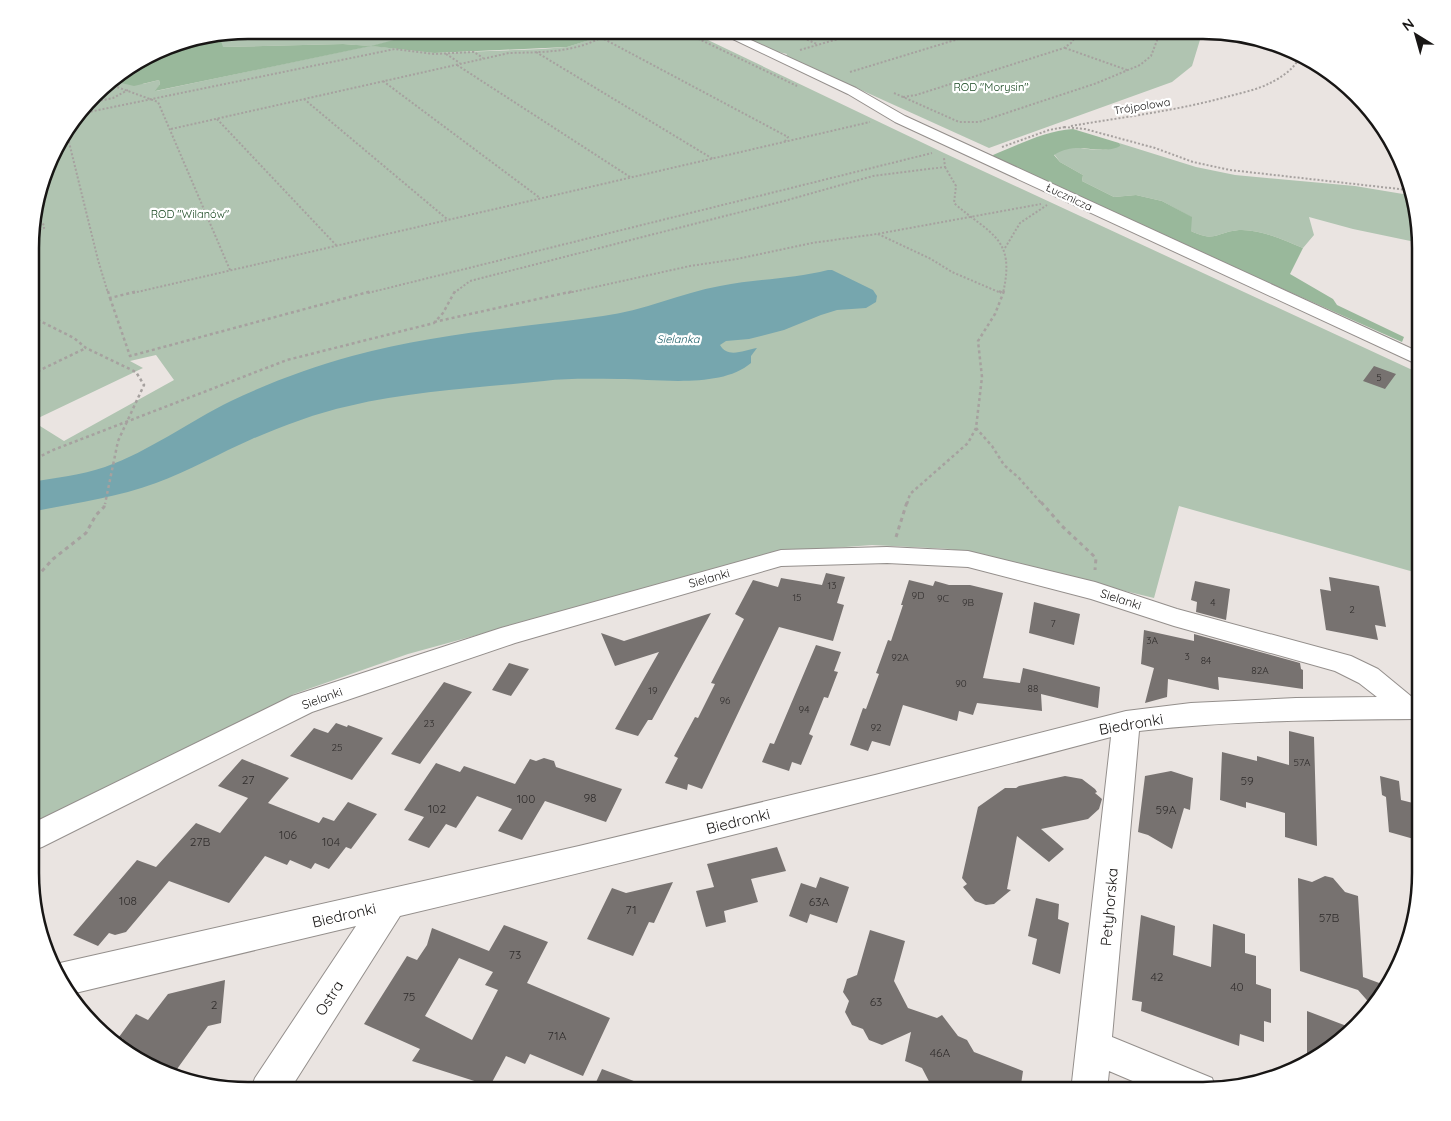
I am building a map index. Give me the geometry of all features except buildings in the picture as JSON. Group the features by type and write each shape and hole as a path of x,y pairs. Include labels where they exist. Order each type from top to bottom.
{"street":[{"name":"Łucznicza","path":"739,39 852,91 900,119 968,151 1412,356"},
{"name":"Sielanki","path":"39,834 302,704 510,635 769,560 843,555 897,555 968,559 1095,591 1174,617 1342,662 1363,671 1412,707"},
{"name":"Biedronki","path":"67,978 389,905 795,807 1126,722 1191,714 1412,708"},
{"name":"Petyhorska","path":"1090,1082 1126,722"},
{"name":"Ostra","path":"274,1082 389,905"},
{"path":"1095,1048 1177,1082"}],"path":[{"path":"171,129 484,58 509,53 566,50 604,39 788,136 800,138"},
{"path":"699,39 803,88"},
{"path":"806,39 818,44"},
{"path":"795,51 836,39"},
{"path":"846,73 960,39"},
{"path":"1074,39 1064,48 916,95 902,97 959,122 979,122 1128,70 1150,59 1158,39"},
{"path":"1064,48 1128,70"},
{"path":"89,112 394,49 446,53 474,52 484,58"},
{"path":"536,52 713,159"},
{"path":"446,53 458,64 630,178"},
{"name":"Trójpolowa","path":"968,151 992,151 1050,130 1200,104 1237,94 1270,83 1298,61"},
{"path":"383,81 540,198"},
{"path":"116,86 158,102 230,270"},
{"path":"99,101 113,98 128,89"},
{"path":"304,99 447,220"},
{"path":"110,298 872,121 864,117"},
{"path":"216,119 336,245"},
{"path":"1064,127 1085,129 1118,140 1155,148 1194,162 1230,170 1404,190"},
{"path":"785,141 788,136"},
{"path":"69,141 98,260 130,356 374,291 932,153 924,148"},
{"path":"968,151 947,153 944,158 945,167 956,186 954,203 986,229 1005,248"},
{"path":"434,323 443,313 455,291 470,281 754,207 778,203 873,176 926,171 945,167"},
{"path":"39,457 287,360 434,323 690,266 737,259 812,242 877,234 1050,203 1020,223 1005,248 1007,274 1004,294 995,316 978,341 982,377 977,406 976,428 968,443 910,494 895,542 897,555"},
{"path":"40,230 44,228 41,221"},
{"path":"877,234 931,259 952,272 1004,294"},
{"path":"39,320 74,338 86,348 136,372 144,385 125,423 107,501 86,533 53,559 39,574"},
{"path":"39,371 86,348"},
{"path":"976,428 992,446 1004,465 1019,478 1062,526 1096,558 1095,591"}],"green space":[{"name":"ROD \"Wilanów\"","path":"234,39 405,39 373,46 434,53 567,47 592,39 706,39 944,153 1412,370 1412,571 1179,506 1154,598 950,549 872,545 778,552 408,654 294,694 216,738 39,822 39,425 64,441 174,380 156,355 130,361 143,368 39,418 39,234 46,193 60,155 82,120 100,100 125,79 143,84 159,80 160,84 156,91 369,46 343,44 222,47 220,41"},
{"path":"397,39 593,39 567,47 434,53 371,46"},
{"name":"ROD \"Morysin\"","path":"750,39 1200,39 1192,66 1172,82 989,148 786,56 787,54"},
{"path":"221,41 223,47 343,44 371,46 155,91 160,84 159,80 134,86 119,83 155,60 180,50 207,43"},
{"path":"1073,129 1119,143 1121,146 1104,150 1072,148 1054,155 1060,162 1083,175 1082,181 1114,197 1136,195 1162,201 1192,217 1191,231 1199,234 1216,236 1231,231 1255,231 1303,248 1290,274 1333,299 1337,305 1404,337 1402,342 1002,164 994,158 993,155 1036,138 1054,132"},
{"path":"1119,143 1196,167 1235,175 1355,186 1405,194 1412,241 1353,229 1309,217 1314,235 1303,248 1272,236 1247,230 1206,236 1191,231 1191,217 1162,201 1136,195 1114,197 1082,181 1083,175 1060,162 1054,154 1072,148 1106,150 1121,146"}],"water":[{"name":"Sielanka","path":"832,270 873,290 877,296 876,302 866,308 837,310 784,330 749,339 726,341 720,345 727,352 732,353 757,348 751,356 751,363 738,371 723,376 688,381 634,379 553,380 373,401 324,412 288,425 252,439 180,473 141,488 39,510 39,481 105,467 138,453 231,401 290,376 337,360 383,348 446,336 618,314 720,286"}]}
